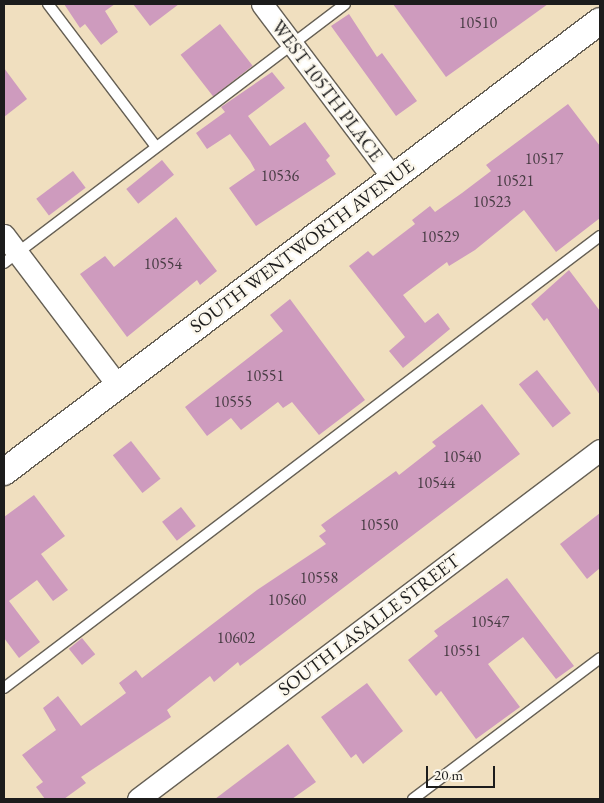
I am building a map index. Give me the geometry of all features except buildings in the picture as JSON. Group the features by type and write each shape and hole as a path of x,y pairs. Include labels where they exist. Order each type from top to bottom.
{"street":[{"name":"WEST 105TH PLACE","path":"262,4 392,178"},
{"name":"SOUTH WENTWORTH AVENUE","path":"4,472 600,21"},
{"path":"4,235 11,258 118,386"},
{"name":"SOUTH LASALLE STREET","path":"138,799 600,450"}],"lane":[{"path":"48,4 156,147"},
{"path":"11,258 345,4"},
{"path":"4,688 600,236"},
{"path":"413,799 600,658"}]}
